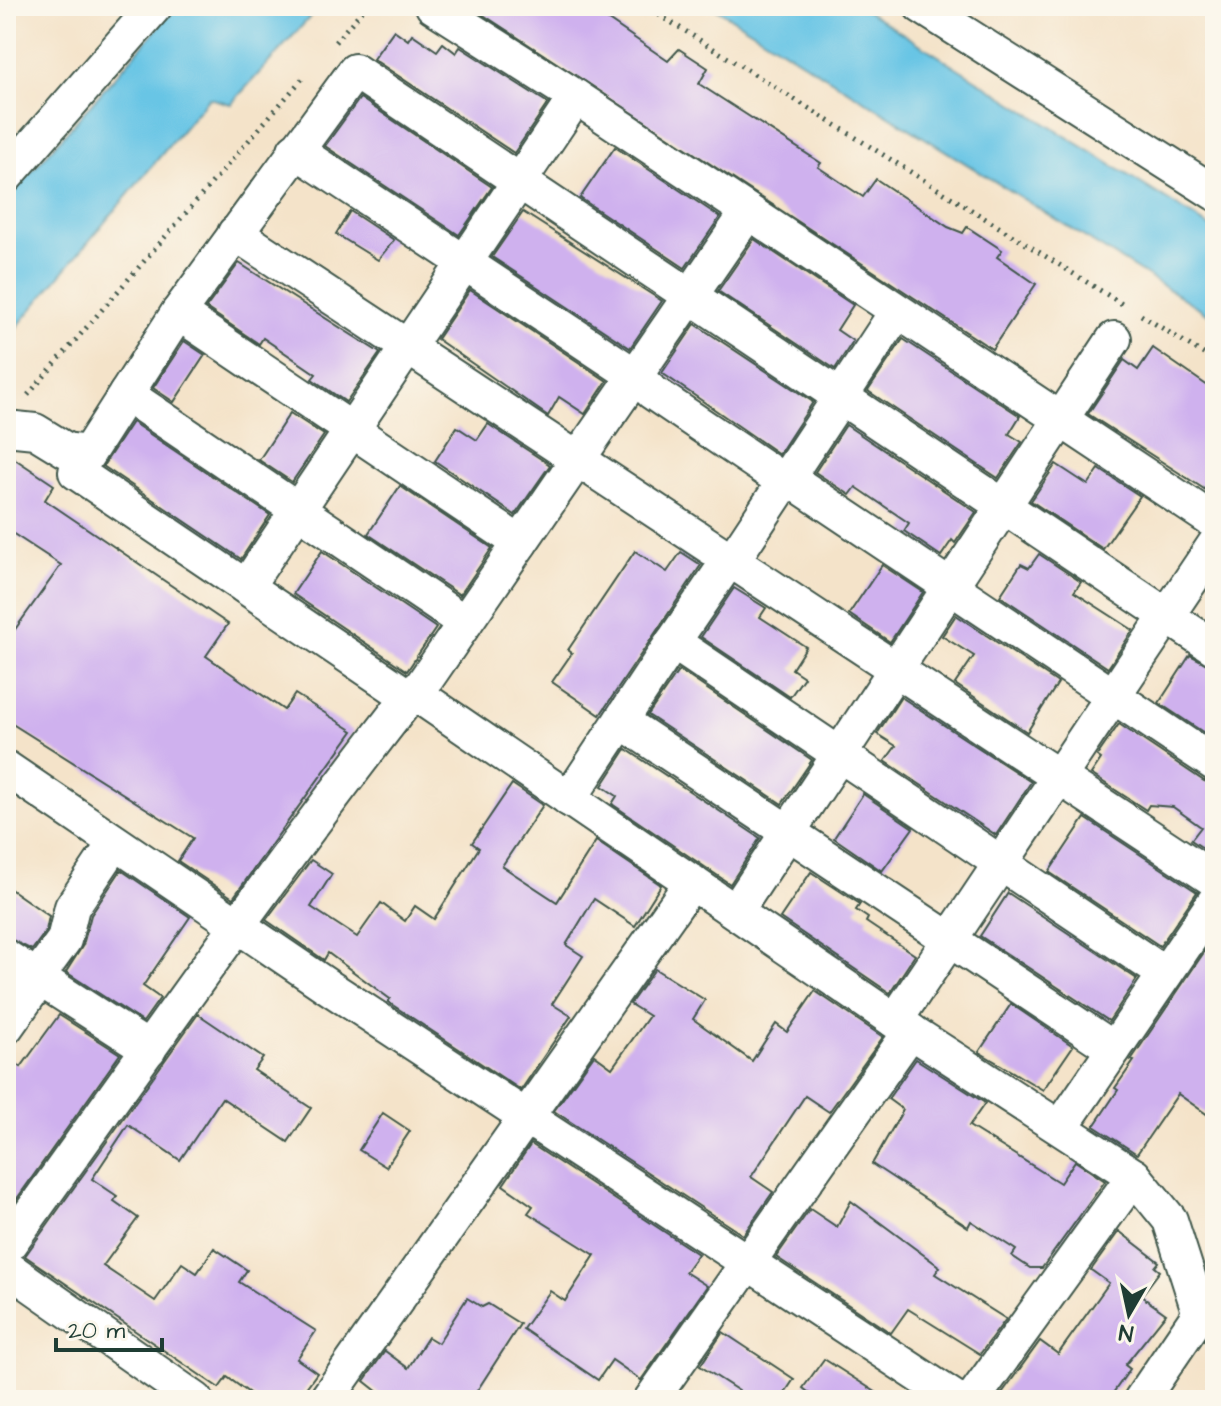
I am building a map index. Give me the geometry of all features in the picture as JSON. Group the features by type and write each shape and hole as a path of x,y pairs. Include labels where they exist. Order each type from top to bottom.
{"street":[{"path":"6,176 155,6"},
{"path":"433,6 576,97 896,313 1215,522"},
{"path":"921,6 1215,193"},
{"path":"1141,1400 1208,1302 1170,1220 1134,1176 903,1026 569,799 76,472 178,313 355,71 1215,648"},
{"path":"246,587 576,97"},
{"path":"295,150 634,375 652,392 1215,764"},
{"path":"6,1248 239,924 413,696 748,212"},
{"path":"235,233 1215,880"},
{"path":"178,313 520,543"},
{"path":"569,799 896,313"},
{"path":"736,911 1114,339"},
{"path":"126,394 465,623"},
{"path":"6,428 35,431 66,450 88,453"},
{"path":"651,1400 749,1264 903,1026 950,939 1215,544"},
{"path":"673,642 1165,974"},
{"path":"621,721 1114,1049"},
{"path":"6,768 524,1116 957,1400"},
{"path":"6,1027 64,940 72,907 115,843"},
{"path":"326,1400 692,882"},
{"path":"1061,1127 1215,901"},
{"path":"6,957 149,1049"},
{"path":"972,1400 1134,1176"},
{"path":"6,1267 196,1400"}],"path":[{"path":"324,53 366,6"},
{"path":"645,6 1215,361"},
{"path":"27,397 304,77"}],"water":[{"path":"177,6 320,6 231,104 209,98 6,340 6,201"},
{"path":"712,6 859,6 1215,230 1215,318"}],"building":[{"path":"487,6 588,6 668,61 679,49 708,68 699,84 821,163 818,167 863,197 876,179 948,227 963,233 967,227 1002,250 997,257 1036,284 992,349 482,14"},
{"path":"394,30 408,40 412,34 437,51 443,43 456,53 460,47 548,103 514,153 373,59"},
{"path":"360,98 492,187 459,235 325,146"},
{"path":"615,147 720,217 685,268 580,198"},
{"path":"350,211 394,240 378,260 336,234"},
{"path":"523,212 662,301 630,348 492,257"},
{"path":"754,239 853,305 837,330 853,341 835,369 718,291"},
{"path":"239,263 380,353 346,402 312,379 316,374 263,338 259,344 206,308"},
{"path":"470,290 607,381 585,414 559,397 548,416 437,339"},
{"path":"695,324 813,402 779,454 662,373"},
{"path":"903,339 1020,416 1009,434 1022,442 998,478 868,391"},
{"path":"184,341 205,355 174,402 153,388"},
{"path":"1153,348 1215,391 1215,496 1088,414 1124,360 1138,370"},
{"path":"290,413 324,435 292,482 259,460"},
{"path":"132,422 270,515 241,559 103,466"},
{"path":"488,424 550,465 515,515 435,461 457,427 477,440"},
{"path":"846,425 976,512 955,543 952,540 941,556 904,531 909,523 856,487 850,495 815,472"},
{"path":"6,453 54,485 45,500 228,624 206,656 284,710 295,694 353,731 233,898 178,861 193,838 6,720 6,642 61,565 6,529"},
{"path":"1056,464 1088,485 1099,469 1140,496 1103,549 1031,501"},
{"path":"400,486 492,548 460,595 368,534"},
{"path":"322,551 436,628 407,671 293,594"},
{"path":"635,551 667,572 681,552 701,565 600,715 552,682 572,653 568,650"},
{"path":"1039,554 1081,582 1074,592 1133,630 1108,668 1000,596 1021,564 1029,568"},
{"path":"882,565 923,592 890,642 849,614"},
{"path":"734,588 766,608 760,617 806,647 792,669 804,677 790,697 701,637"},
{"path":"956,615 1058,683 1027,732 955,684 974,656 942,636"},
{"path":"1190,655 1215,668 1215,740 1159,703"},
{"path":"679,670 812,760 782,804 648,715"},
{"path":"901,697 1031,782 996,835 885,761 896,746 877,734"},
{"path":"1119,724 1204,781 1215,784 1215,856 1191,840 1201,827 1173,807 1149,805 1146,810 1091,774 1101,759 1097,756"},
{"path":"626,749 760,838 730,884 612,804 617,796 602,786"},
{"path":"512,784 543,805 502,866 557,902 596,841 661,885 635,926 594,899 566,945 583,956 552,1004 571,1016 521,1090 388,1002 390,999 328,953 324,960 266,920 311,860 332,874 311,907 357,937 381,903 405,921 415,906 434,919 479,848 472,843"},
{"path":"863,794 913,828 882,871 834,838"},
{"path":"1085,818 1197,892 1160,946 1049,872"},
{"path":"121,870 190,917 143,986 160,998 143,1022 66,972 83,945 91,915"},
{"path":"811,872 860,904 856,910 868,918 866,922 915,955 890,993 780,918"},
{"path":"6,886 49,916 46,931 32,950 6,937"},
{"path":"1008,893 1137,979 1109,1021 980,936"},
{"path":"1211,942 1215,945 1215,1120 1178,1094 1137,1154 1094,1126 1118,1090 1115,1088 1134,1061 1131,1060"},
{"path":"655,969 705,1000 693,1019 752,1061 776,1024 787,1032 815,991 883,1037 829,1112 805,1096 751,1177 773,1192 743,1235 554,1111 594,1055 612,1068 649,1016 630,1004"},
{"path":"1011,1004 1073,1046 1043,1090 979,1052"},
{"path":"198,1014 263,1058 254,1070 311,1108 288,1142 222,1098 180,1160 128,1125 92,1179 117,1196 114,1201 138,1218 103,1266 155,1301 182,1263 197,1273 214,1248 247,1270 239,1282 316,1331 297,1359 317,1373 297,1400 259,1400 227,1377 219,1388 25,1256"},
{"path":"59,1015 120,1054 6,1214 6,1056 21,1067"},
{"path":"916,1059 985,1103 969,1126 1060,1183 1075,1161 1105,1181 1042,1268 1030,1268 1012,1256 1016,1250 971,1221 968,1227 872,1164 903,1110 888,1099"},
{"path":"383,1113 410,1131 386,1167 359,1150"},
{"path":"531,1144 698,1254 685,1272 707,1286 641,1380 612,1360 598,1380 523,1329 550,1291 565,1301 595,1255 528,1213 533,1206 503,1185"},
{"path":"851,1201 940,1267 935,1274 1006,1319 980,1354 908,1309 891,1333 776,1257 810,1209 837,1227"},
{"path":"1119,1231 1159,1262 1155,1267 1160,1271 1141,1296 1166,1314 1125,1365 1130,1369 1108,1400 997,1400 1040,1341 1058,1354 1109,1283 1091,1270"},
{"path":"467,1298 482,1307 488,1304 520,1324 471,1400 388,1400 364,1381 385,1351 408,1368 428,1337 438,1343"},
{"path":"723,1332 794,1379 780,1400 753,1400 700,1366"},
{"path":"824,1359 888,1400 818,1400 803,1388"}]}
